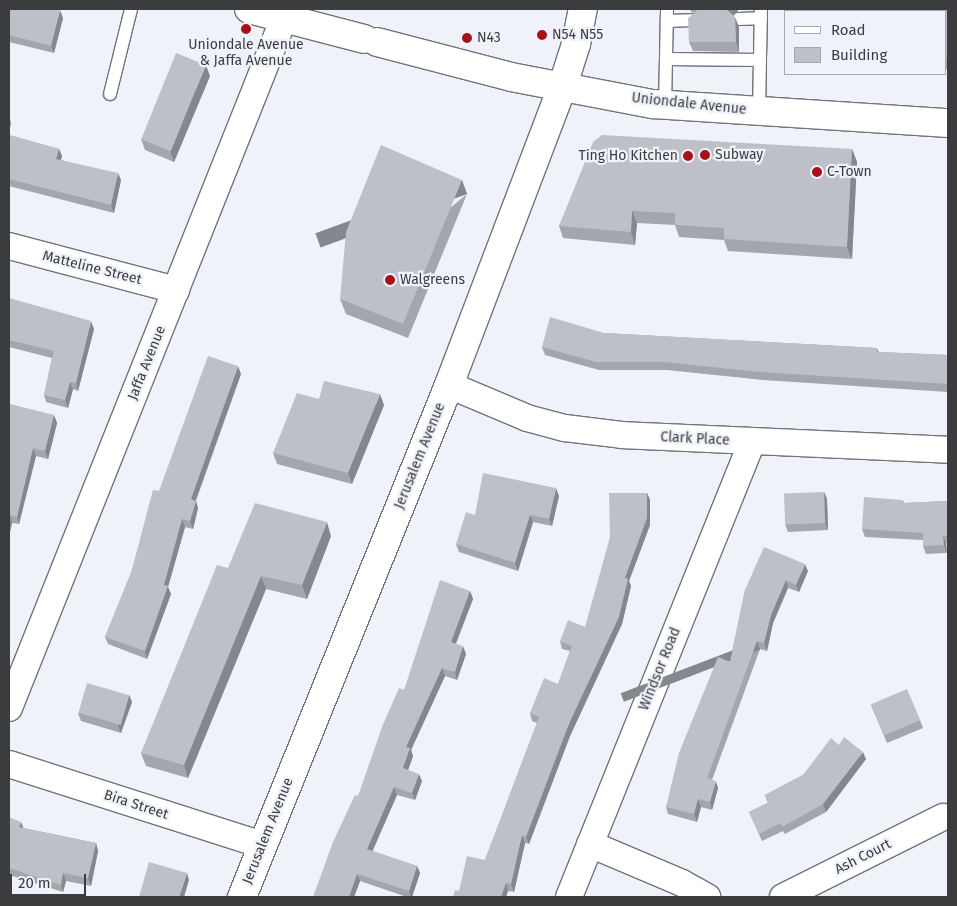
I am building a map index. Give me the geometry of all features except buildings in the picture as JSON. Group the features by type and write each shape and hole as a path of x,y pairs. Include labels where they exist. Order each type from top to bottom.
{"main road":[{"name":"Uniondale Avenue","path":"249,9 511,77 665,104 948,123"},
{"name":"Jerusalem Avenue","path":"242,897 449,385 563,85 576,44 583,9"}],"street":[{"name":"Jaffa Avenue","path":"9,708 284,18"},
{"name":"Matteline Street","path":"9,246 176,290"},
{"name":"Clark Place","path":"449,385 527,418 565,428 622,435 948,450"},
{"name":"Windsor Road","path":"568,897 752,442"},
{"name":"Bira Street","path":"9,764 263,845"},
{"name":"Ash Court","path":"783,897 943,817"},
{"path":"590,844 682,883 707,897"}],"lane":[{"path":"110,94 131,9"},
{"path":"738,19 761,14 759,111"},
{"path":"665,104 667,15 692,20"},
{"path":"666,59 760,60"}],"place":[{"name":"Uniondale Avenue & Jaffa Avenue","path":"246,29"},
{"name":"N54 N55","path":"542,35"},
{"name":"N43","path":"467,38"},
{"name":"Subway","path":"705,155"},
{"name":"Ting Ho Kitchen","path":"688,156"},
{"name":"C-Town","path":"817,172"},
{"name":"Walgreens","path":"390,280"}]}
